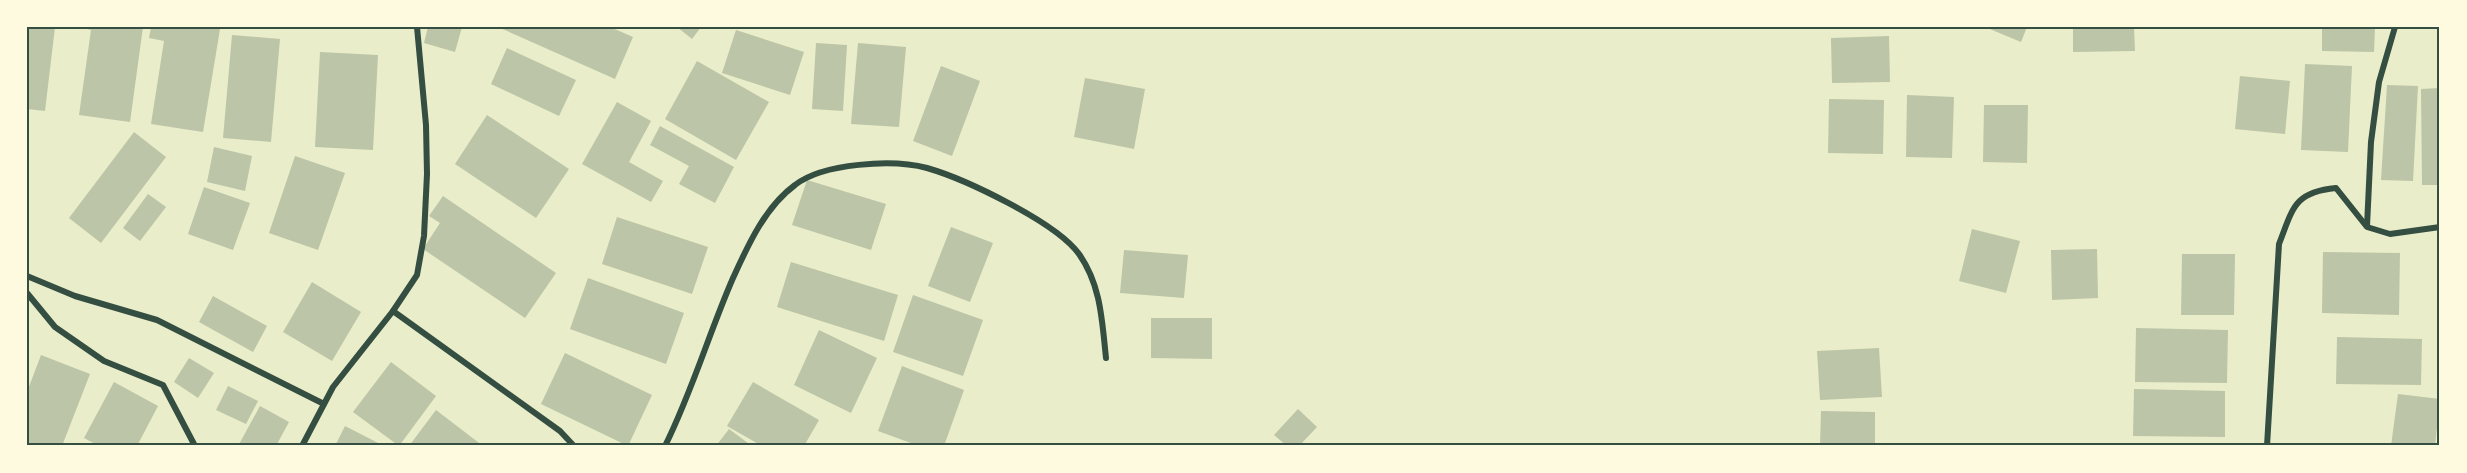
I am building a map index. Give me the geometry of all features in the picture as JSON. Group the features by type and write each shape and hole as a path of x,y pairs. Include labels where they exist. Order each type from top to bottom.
{"street":[{"path":"302,446 333,387 393,311 417,275 424,236 427,174 426,124 417,27"},
{"path":"2367,227 2371,142 2379,82 2395,27"},
{"path":"665,446 743,255 769,211 795,184 826,170 898,164 927,168 1028,213 1057,233 1079,254 1099,293 1106,358"},
{"path":"2267,446 2279,244 2291,214 2300,200 2316,190 2336,188 2367,227 2390,234 2440,227"},
{"path":"27,276 75,296 157,320 324,404"},
{"path":"27,293 55,327 104,361 163,385 195,446"},
{"path":"393,311 560,431 574,446"}],"building":[{"path":"27,27 55,27 45,111 27,109"},
{"path":"79,27 143,27 130,122 79,115 91,30"},
{"path":"151,27 220,29 203,132 151,124 164,41 149,38"},
{"path":"428,27 462,27 455,52 424,43"},
{"path":"498,27 610,27 633,37 615,79"},
{"path":"677,27 701,27 692,39"},
{"path":"1985,27 2027,27 2021,42"},
{"path":"2073,27 2134,27 2135,51 2073,52"},
{"path":"2322,27 2375,27 2374,52 2322,51"},
{"path":"736,30 804,52 790,95 722,73"},
{"path":"232,35 280,39 271,142 223,138"},
{"path":"1889,36 1890,82 1832,83 1831,38"},
{"path":"816,43 847,45 843,111 812,109"},
{"path":"858,43 906,47 899,127 851,124"},
{"path":"507,48 576,80 559,116 491,84"},
{"path":"320,52 378,55 373,150 315,147"},
{"path":"697,61 769,102 736,160 665,119"},
{"path":"2305,64 2352,66 2348,152 2301,150"},
{"path":"941,66 980,81 952,156 913,141"},
{"path":"2240,76 2290,81 2285,134 2235,129"},
{"path":"1085,78 1145,89 1134,149 1074,137"},
{"path":"2387,85 2418,86 2413,181 2381,180"},
{"path":"2440,88 2440,185 2422,185 2421,89"},
{"path":"1907,95 1954,97 1952,158 1906,157"},
{"path":"1829,99 1884,100 1883,154 1828,153"},
{"path":"617,102 651,121 629,162 663,181 651,202 582,164"},
{"path":"1984,105 2028,105 2027,163 1983,162"},
{"path":"487,115 569,169 536,218 455,164"},
{"path":"660,126 734,167 715,203 679,184 689,166 650,145"},
{"path":"134,132 166,157 101,243 69,218"},
{"path":"214,147 252,156 245,191 207,182"},
{"path":"295,156 345,173 318,250 269,233"},
{"path":"807,180 886,204 871,250 792,225"},
{"path":"204,187 250,203 233,250 188,234"},
{"path":"148,194 166,207 140,241 123,228"},
{"path":"443,196 556,273 525,318 423,249 440,223 429,216"},
{"path":"617,217 708,247 692,294 602,264"},
{"path":"951,227 993,243 970,302 928,286"},
{"path":"1972,229 2020,241 2006,293 1959,281"},
{"path":"2097,249 2098,298 2052,300 2051,250"},
{"path":"1124,250 1188,255 1184,298 1120,293"},
{"path":"2323,252 2400,253 2399,315 2322,313"},
{"path":"2182,254 2235,254 2234,315 2181,315"},
{"path":"791,262 898,295 884,341 777,307"},
{"path":"588,278 684,313 666,364 570,329"},
{"path":"312,282 361,312 332,361 283,332"},
{"path":"913,295 983,320 963,376 893,352"},
{"path":"213,296 267,326 253,352 199,322"},
{"path":"1151,318 1212,318 1212,359 1151,358"},
{"path":"2136,328 2228,330 2227,383 2135,382"},
{"path":"819,330 877,358 851,413 794,385"},
{"path":"2337,337 2422,339 2421,385 2336,384"},
{"path":"1879,348 1882,397 1820,400 1817,351"},
{"path":"565,353 652,395 628,446 541,404"},
{"path":"41,355 90,374 62,446 27,446 27,392"},
{"path":"189,358 214,373 198,398 174,382"},
{"path":"391,362 436,396 399,446 353,412"},
{"path":"902,366 964,390 944,446 919,446 878,431"},
{"path":"114,382 158,406 137,446 99,446 84,438"},
{"path":"753,382 819,420 804,446 762,446 727,426"},
{"path":"228,386 258,401 246,424 216,410"},
{"path":"2134,389 2225,391 2225,437 2133,436"},
{"path":"2398,394 2440,399 2435,446 2391,446"},
{"path":"260,406 289,422 276,446 238,446"},
{"path":"1298,409 1317,427 1299,446 1287,446 1274,435"},
{"path":"436,410 483,446 409,446"},
{"path":"1821,411 1875,412 1875,446 1820,446"},
{"path":"345,426 384,446 335,446"},
{"path":"729,429 752,446 716,446"}]}
